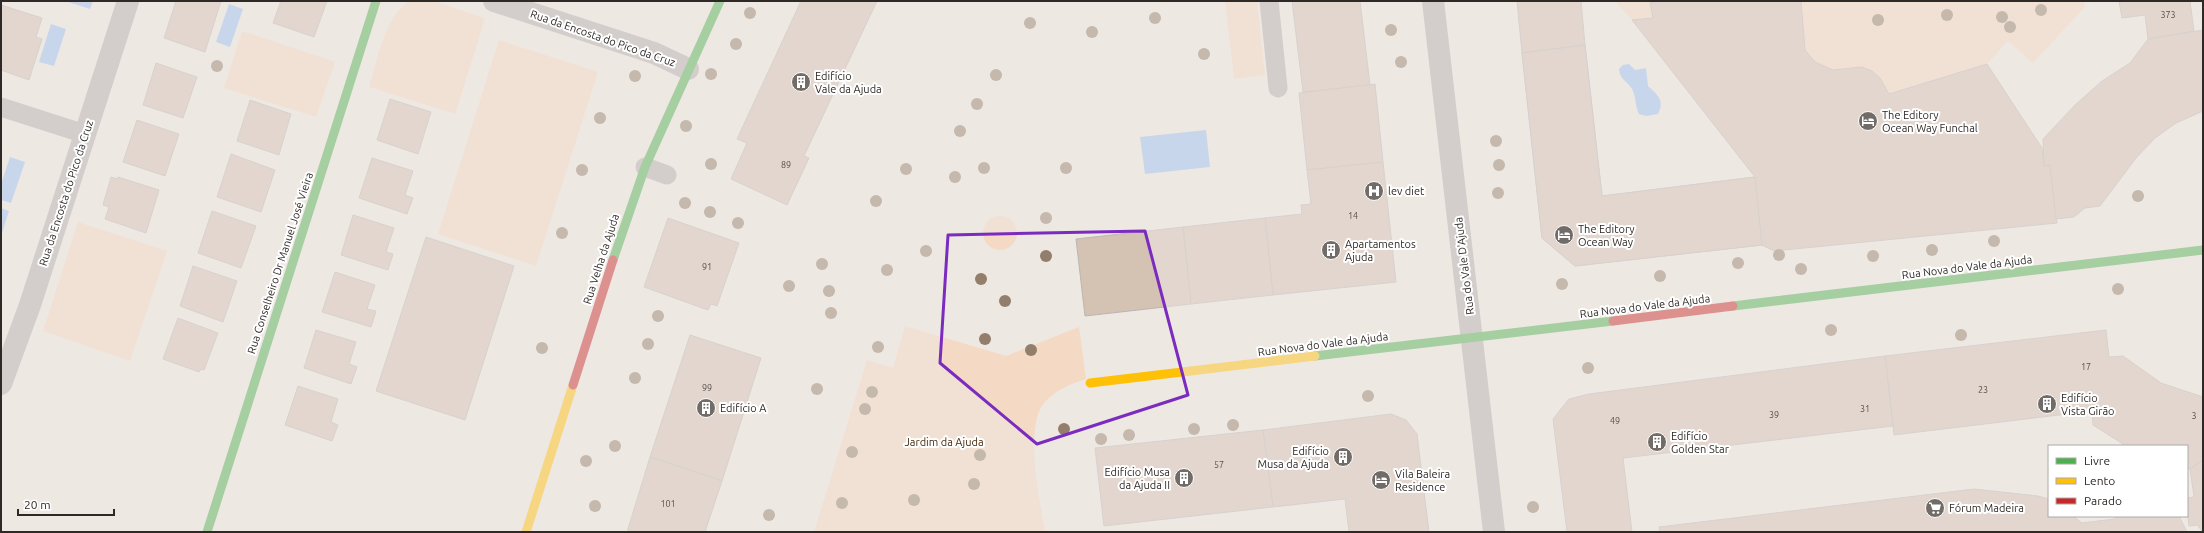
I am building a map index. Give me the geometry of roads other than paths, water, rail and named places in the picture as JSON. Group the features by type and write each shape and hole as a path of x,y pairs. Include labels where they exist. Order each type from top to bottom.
{"street":[{"name":"Rua da Encosta do Pico da Cruz","path":"1,384 30,305 128,1"},
{"name":"Rua Conselheiro Dr Manuel José Vieira","path":"207,532 376,1"},
{"name":"Rua da Encosta do Pico da Cruz","path":"494,1 654,53 688,69"},
{"name":"Rua Velha da Ajuda","path":"526,532 632,202 645,167 720,1"},
{"name":"Rua do Vale D'Ajuda","path":"1432,1 1494,532"},
{"name":"Rua Nova do Vale da Ajuda","path":"1090,383 2203,250"}],"lane":[{"path":"1269,1 1278,88"},
{"path":"1,107 85,134"},
{"path":"645,167 667,175"}],"water":[{"path":"65,1 93,1 90,9"},
{"path":"229,4 243,9 230,47 216,42"},
{"path":"51,24 66,29 54,66 39,62"},
{"path":"1629,64 1635,70 1646,68 1648,86 1657,95 1661,102 1658,114 1646,116 1639,114 1632,89 1622,78 1619,69 1623,65"},
{"path":"1206,130 1210,167 1145,174 1140,137"},
{"path":"10,157 25,162 11,203 1,200 1,184"},
{"path":"1,208 9,211 1,236"}],"place":[{"name":"Edifício Vale da Ajuda","path":"801,82"},
{"name":"The Editory Ocean Way Funchal","path":"1868,121"},
{"name":"lev diet","path":"1374,191"},
{"name":"The Editory Ocean Way","path":"1564,235"},
{"name":"Apartamentos Ajuda","path":"1331,250"},
{"name":"Edifício Vista Girão","path":"2047,404"},
{"name":"Edifício A","path":"706,408"},
{"name":"Edifício Golden Star","path":"1657,442"},
{"name":"Edifício Musa da Ajuda","path":"1343,457"},
{"name":"Edifício Musa da Ajuda II","path":"1184,478"},
{"name":"Vila Baleira Residence","path":"1381,480"},
{"name":"Fórum Madeira","path":"1935,508"}],"park label":[{"name":"Jardim da Ajuda","path":"944,442"}]}
